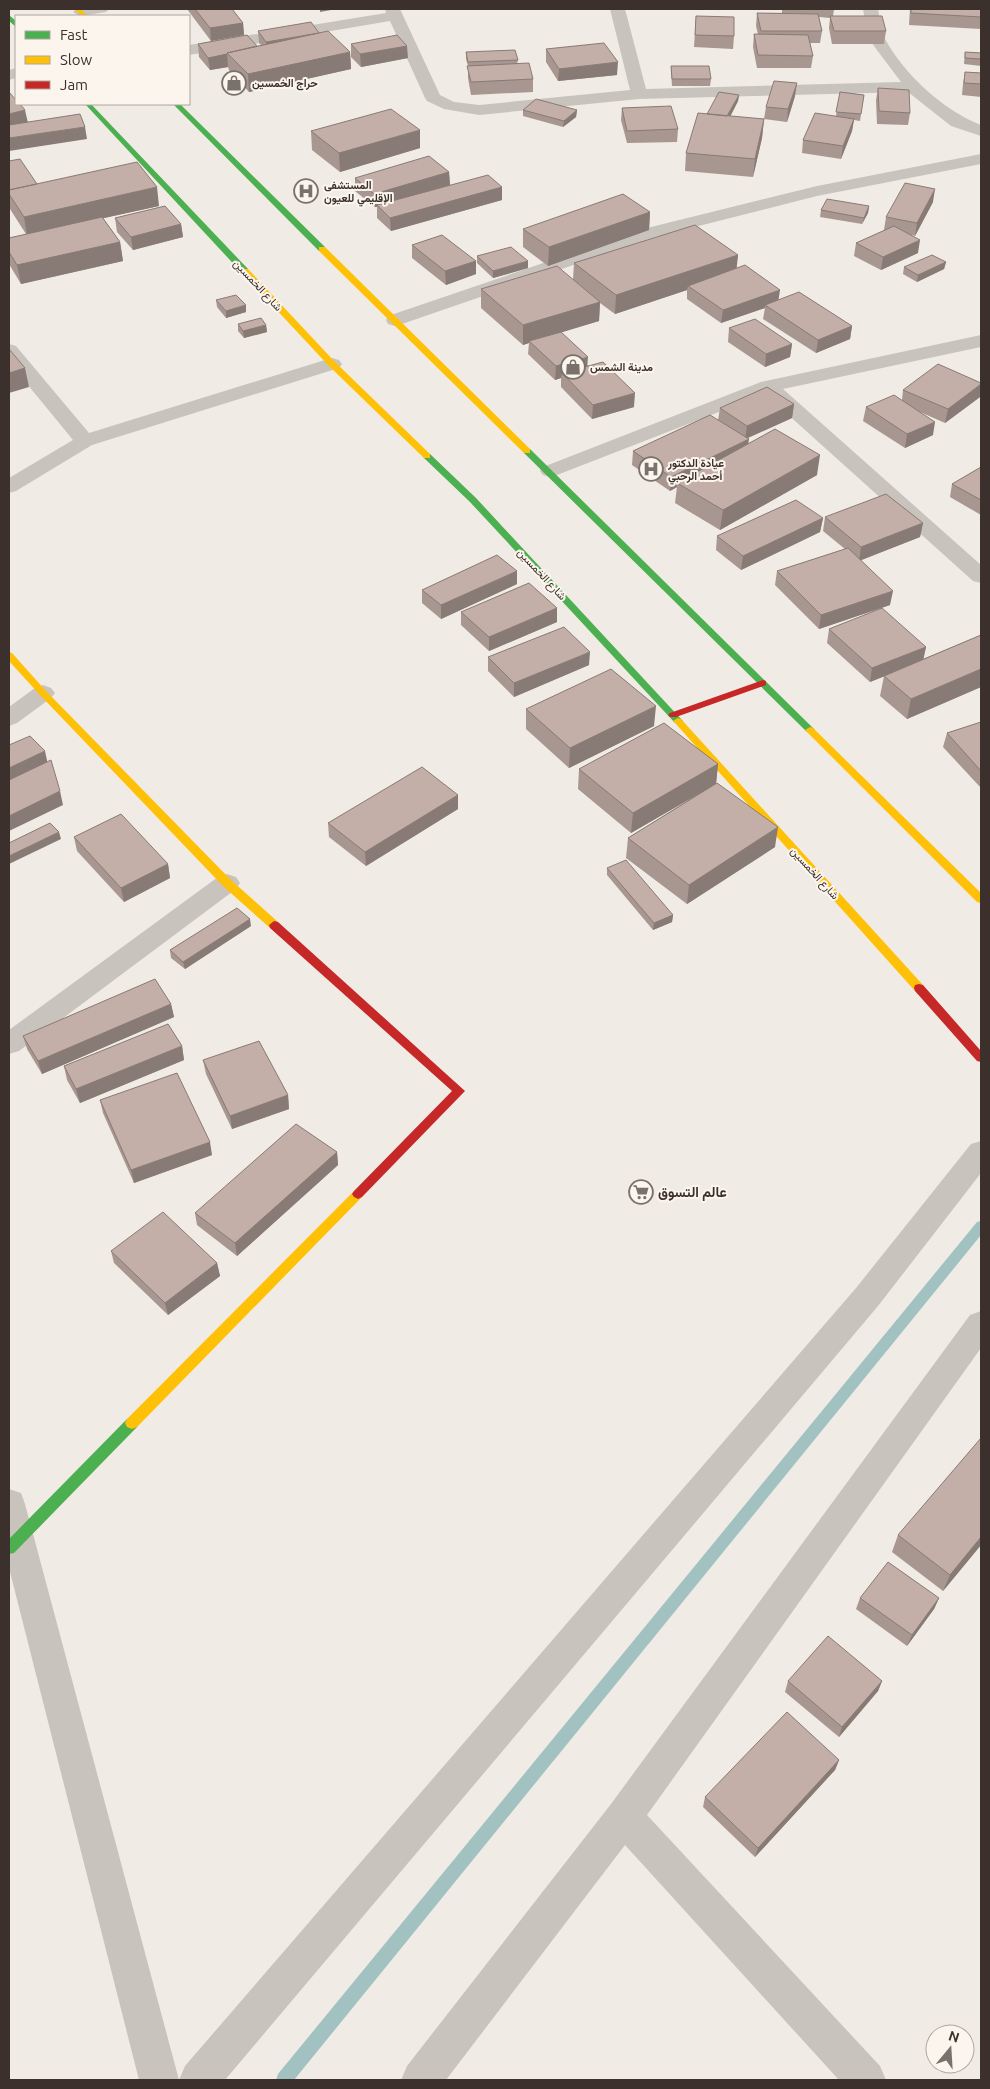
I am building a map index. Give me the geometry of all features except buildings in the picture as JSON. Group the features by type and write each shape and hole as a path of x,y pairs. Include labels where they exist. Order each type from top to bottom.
{"main road":[{"name":"شارع الخمسين","path":"89,105 332,364 473,500 674,715 981,1058"},
{"path":"177,105 550,471 981,899"},
{"path":"9,655 42,694 227,883 459,1091 11,1543"},
{"path":"674,715 763,683"}],"street":[{"path":"81,12 101,9"},
{"path":"617,9 639,94"},
{"path":"871,9 876,38 912,87 957,122 981,131"},
{"path":"190,50 393,13 433,98 450,106 479,110 639,94 912,87"},
{"path":"395,320 649,233 817,191 981,159"},
{"path":"550,471 768,386 981,341"},
{"path":"9,350 85,440"},
{"path":"9,487 85,440 332,364"},
{"path":"768,386 981,576"},
{"path":"9,718 42,694"},
{"path":"9,1044 227,883"},
{"path":"199,2080 867,1297 981,1152"},
{"path":"421,2080 624,1817 981,1324"},
{"path":"9,1504 11,1543 159,2080"},
{"path":"624,1817 866,2080"}],"waterway":[{"path":"284,2080 981,1226"}],"traffic: fast":[{"path":"9,17 15,24"},
{"path":"89,105 245,271"},
{"path":"177,105 322,249"},
{"path":"527,451 810,730"},
{"path":"427,456 473,500 678,721"},
{"path":"9,1548 132,1423"}],"traffic: slow":[{"path":"77,9 84,15"},
{"path":"322,249 527,451"},
{"path":"245,271 332,364 427,456"},
{"path":"9,655 43,693 227,883 274,925"},
{"path":"678,721 919,988"},
{"path":"810,730 981,899"},
{"path":"132,1423 358,1194"}],"traffic: jam":[{"path":"673,715 763,683"},
{"path":"274,925 459,1091 358,1194"},
{"path":"919,988 981,1058"}],"place":[{"name":"حراج الخمسين","path":"234,83"},
{"name":"المستشفى الإقليمي للعيون","path":"306,191"},
{"name":"مدينة الشمس","path":"573,367"},
{"name":"عيادة الدكتور أحمد الرحبي","path":"651,469"},
{"name":"عالم التسوق","path":"641,1192"}]}
